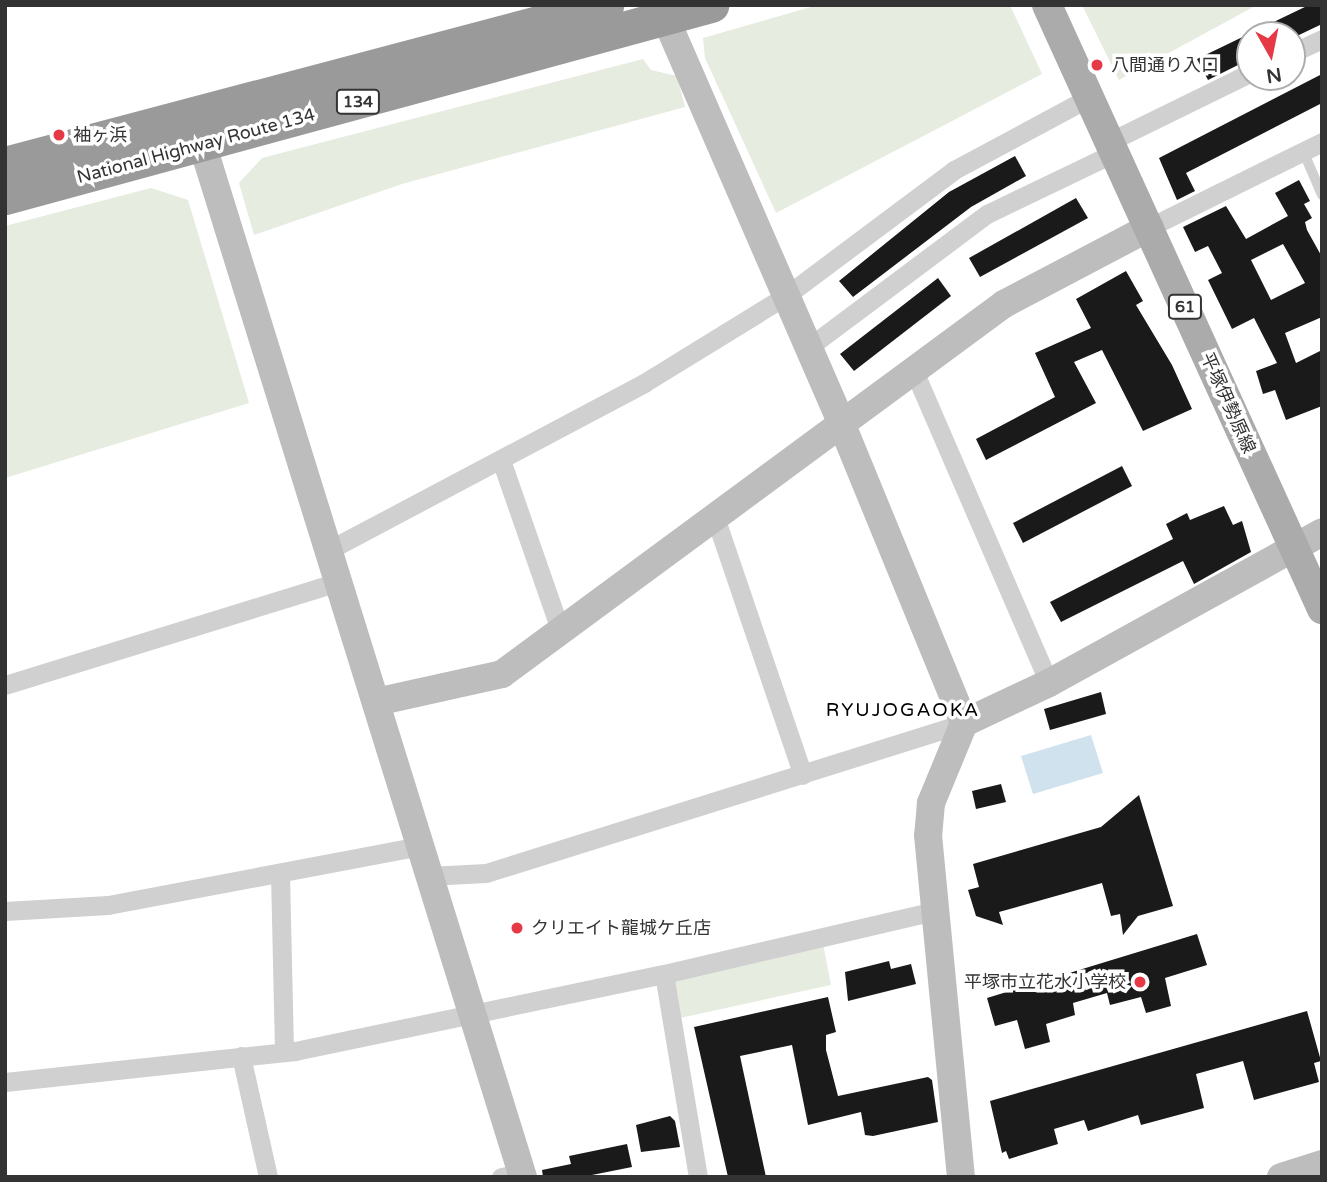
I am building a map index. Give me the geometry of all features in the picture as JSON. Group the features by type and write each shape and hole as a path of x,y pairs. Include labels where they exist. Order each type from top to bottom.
{"highway":[{"name":"National Highway Route 134","path":"5,197 197,130 606,5"},
{"name":"National Highway Route 134","path":"5,164 197,130 711,5"}],"main road":[{"name":"平塚伊勢原線","path":"1047,5 1150,227 1293,551 1322,609"}],"street":[{"path":"666,17 842,425 964,723 931,803 928,835 938,910 961,1177"},
{"path":"1306,46 1322,39"},
{"path":"809,348 987,214 1236,80"},
{"path":"327,551 645,383 787,295 954,170 1090,97"},
{"path":"197,130 472,1014 515,1175"},
{"path":"376,702 502,674 716,520 1004,304 1150,227 1322,142"},
{"path":"914,372 1049,683"},
{"path":"501,460 561,632"},
{"path":"716,520 803,775"},
{"path":"428,876 486,873 964,723 1049,683 1293,551 1322,532"},
{"path":"5,685 337,582"},
{"path":"5,911 108,905 419,846"},
{"path":"280,874 284,1052"},
{"path":"5,1082 284,1052 664,974 938,910"},
{"path":"664,974 698,1177"},
{"path":"241,1056 268,1177"},
{"path":"1281,1177 1322,1164"}],"lane":[{"path":"1303,151 1322,195"}],"shaded area":[{"path":"818,5 1010,5 1042,74 776,213 705,58 703,38"},
{"path":"1082,5 1257,5 1119,80"},
{"path":"643,59 651,70 677,76 685,107 402,184 254,235 239,183 262,158"},
{"path":"151,188 188,200 249,403 5,478 5,226"},
{"path":"823,944 831,985 680,1018 666,980"}],"water":[{"path":"1091,735 1103,773 1033,794 1021,756"}],"building":[{"path":"1309,5 1322,5 1322,24 1306,32 1306,21 1276,21"},
{"path":"1236,40 1236,66 1208,80 1197,59"},
{"path":"1322,74 1322,103 1186,173 1195,191 1177,200 1159,158 1289,91 1306,91 1306,82"},
{"path":"1015,156 1026,176 971,207 853,297 839,281 949,192"},
{"path":"1299,180 1310,201 1304,204 1312,218 1305,222 1307,230 1322,257 1322,317 1285,333 1296,363 1322,350 1322,406 1286,420 1275,390 1263,394 1256,371 1277,363 1254,318 1232,329 1208,280 1222,273 1208,246 1195,252 1183,227 1226,206 1246,239 1288,216 1275,193","holes":["1283,244 1305,283 1271,300 1251,260"]},
{"path":"1076,198 1088,218 980,277 969,258"},
{"path":"1126,271 1143,301 1136,305 1172,365 1192,409 1143,431 1102,350 1074,362 1096,403 986,460 976,439 1055,397 1035,353 1091,328 1076,299"},
{"path":"938,278 951,296 854,371 840,354"},
{"path":"1122,466 1132,486 1023,543 1013,523"},
{"path":"1224,506 1233,525 1242,521 1251,552 1194,584 1183,561 1061,622 1050,602 1173,539 1166,524 1187,513 1190,520"},
{"path":"1101,692 1106,714 1050,730 1044,709"},
{"path":"1001,784 1006,802 976,809 972,791"},
{"path":"1139,795 1173,906 1138,916 1123,935 1120,914 1111,916 1102,883 999,912 1003,925 976,916 968,890 979,887 973,864 1101,827"},
{"path":"1197,934 1207,965 1165,978 1171,1006 1146,1013 1141,997 1110,1005 1107,993 1073,1003 1075,1015 1046,1024 1050,1042 1025,1049 1017,1020 995,1026 987,998"},
{"path":"889,961 891,969 911,964 916,984 848,1001 845,972"},
{"path":"828,997 836,1032 826,1035 826,1050 838,1096 928,1077 932,1080 938,1122 873,1136 865,1135 861,1112 808,1125 792,1045 740,1056 766,1177 728,1177 694,1027"},
{"path":"1307,1011 1321,1061 1314,1063 1319,1082 1254,1100 1243,1061 1196,1074 1204,1108 1141,1125 1138,1115 1088,1131 1084,1120 1054,1129 1058,1144 1009,1159 1006,1151 1002,1153 990,1101"},
{"path":"670,1116 675,1121 680,1147 641,1152 636,1125"},
{"path":"627,1144 632,1167 582,1177 543,1177 542,1170 571,1164 569,1156"}],"place":[{"name":"八間通り入口","path":"1097,65"},
{"name":"袖ヶ浜","path":"59,135"},
{"name":"クリエイト龍城ケ丘店","path":"517,928"},
{"name":"平塚市立花水小学校","path":"1140,982"}],"district":[{"name":"RYUJOGAOKA","path":"903,711"}]}
